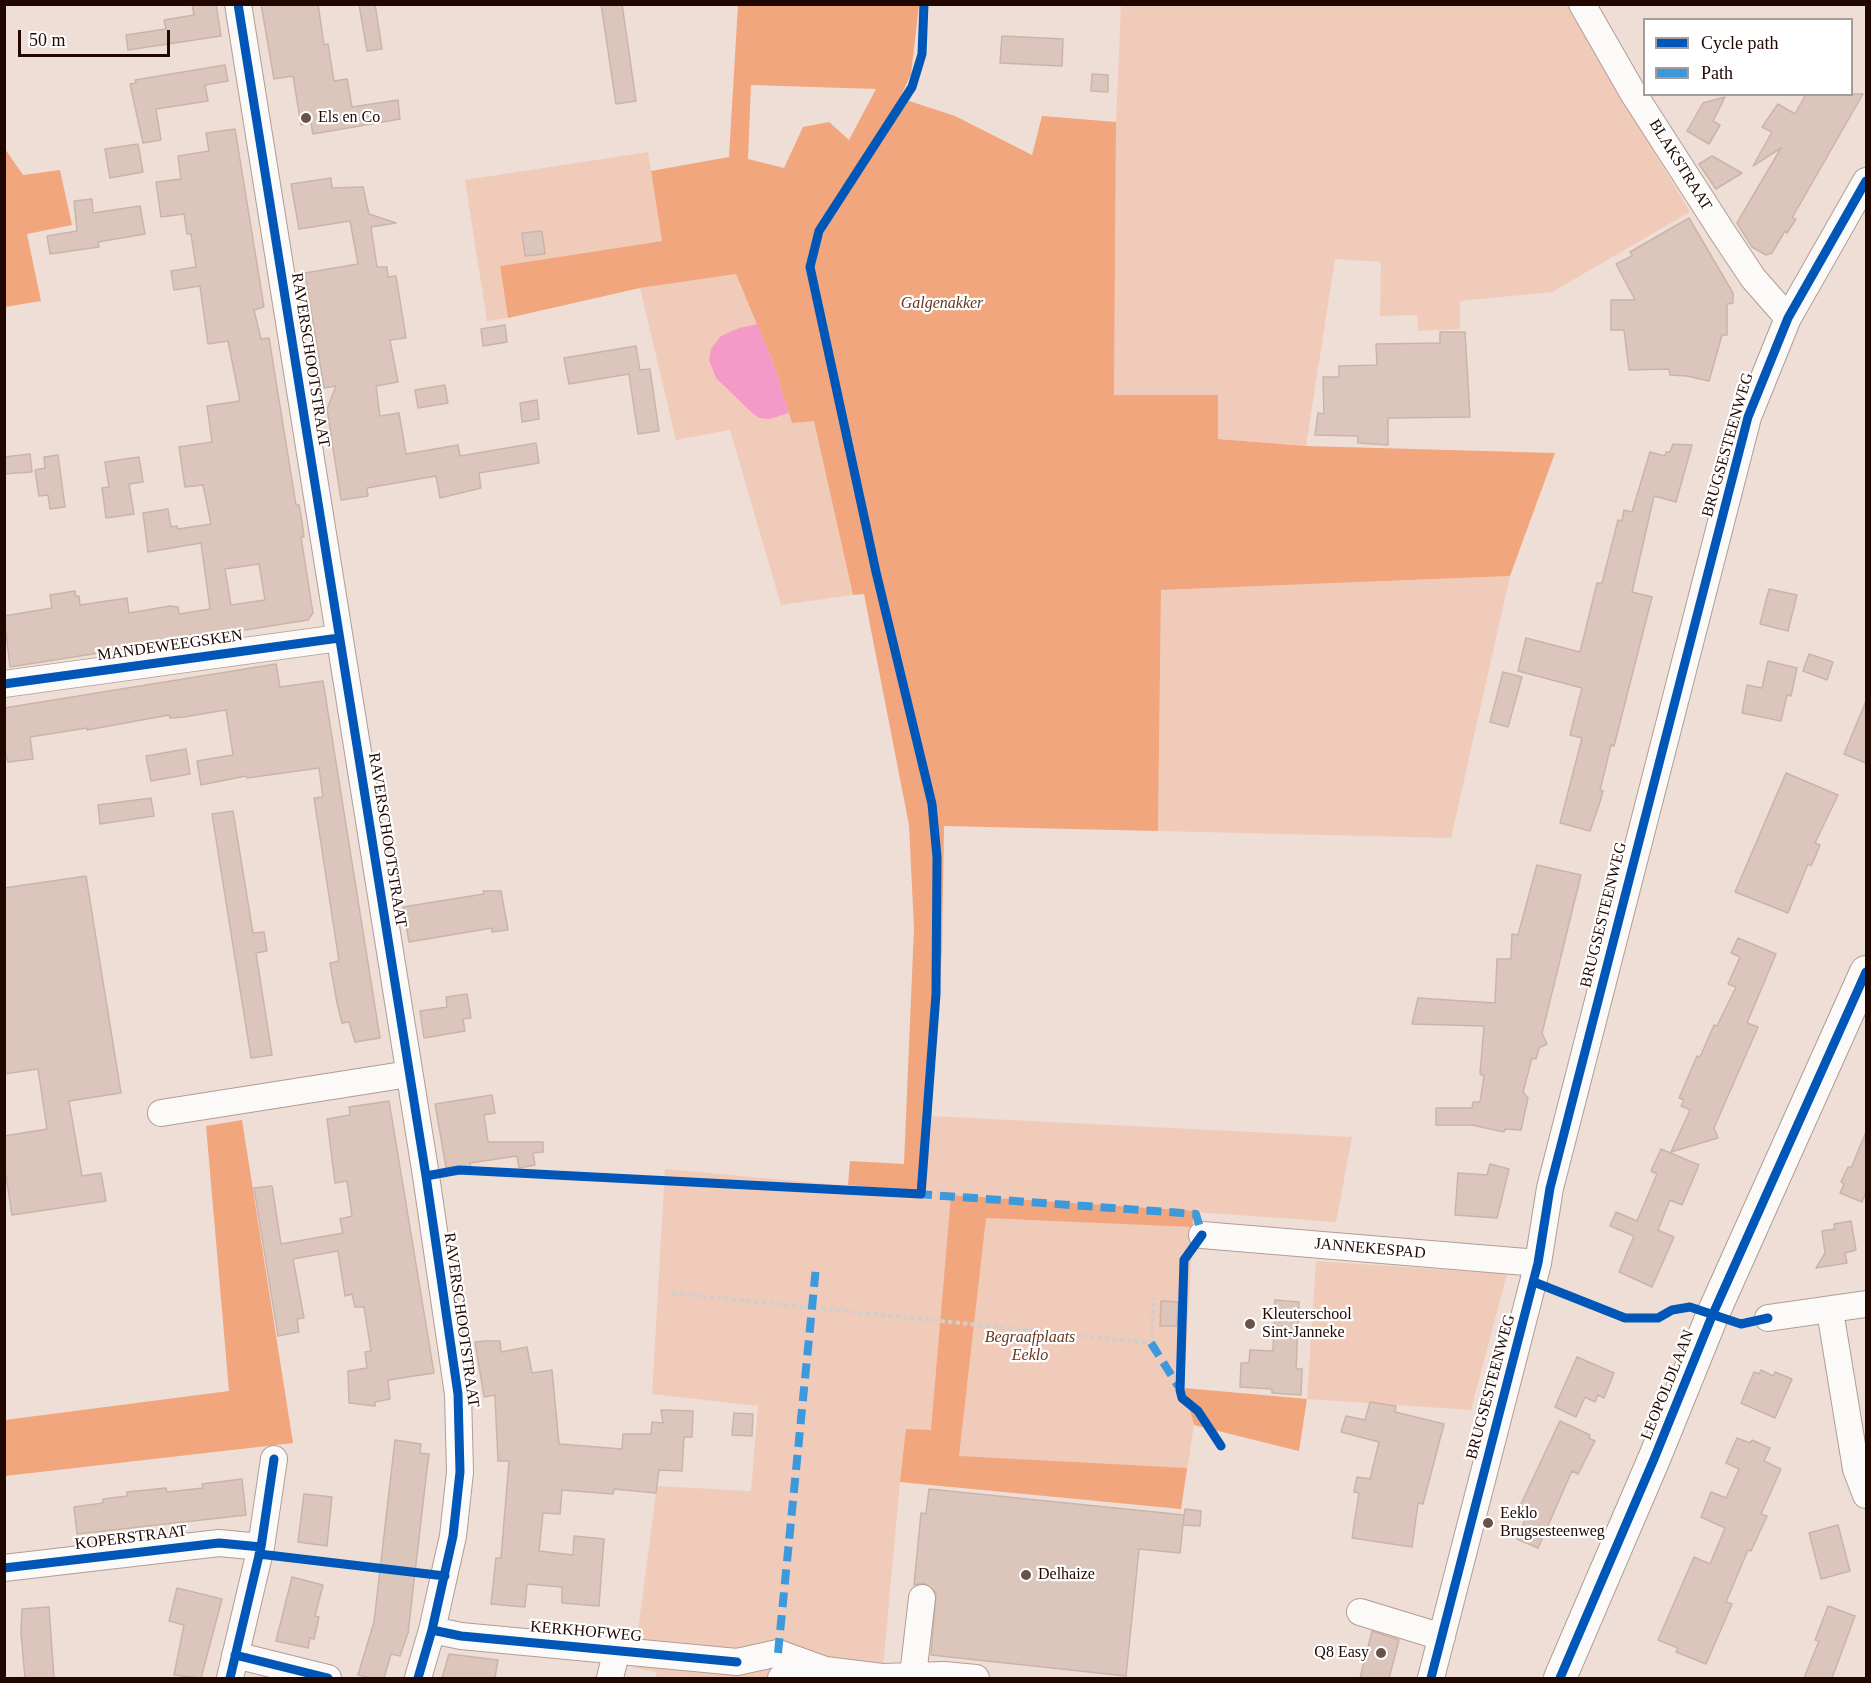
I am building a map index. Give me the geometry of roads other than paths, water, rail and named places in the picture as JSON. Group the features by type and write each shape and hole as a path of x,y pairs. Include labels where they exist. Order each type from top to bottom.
{"main road":[{"name":"LEOPOLDLAAN","path":"1560,1678 1654,1460 1712,1316 1866,972"}],"street":[{"name":"RAVERSCHOOTSTRAAT","path":"238,4 458,1394 460,1472 457,1503 445,1576 418,1678"},
{"name":"BLAKSTRAAT","path":"1582,4 1634,93 1723,233 1753,278 1788,318"},
{"name":"BRUGSESTEENWEG","path":"1431,1678 1538,1263 1550,1188 1748,417 1788,318 1866,181"},
{"name":"MANDEWEEGSKEN","path":"4,684 339,638"},
{"path":"161,1113 409,1074"},
{"name":"JANNEKESPAD","path":"1202,1235 1538,1263"},
{"path":"1768,1318 1830,1311 1866,1304"},
{"path":"1830,1311 1856,1469 1866,1495"},
{"path":"274,1459 261,1547 232,1667 328,1678"},
{"name":"KOPERSTRAAT","path":"4,1568 219,1543 261,1547"},
{"path":"921,1678 914,1666 922,1598"},
{"path":"1360,1612 1442,1637"},
{"name":"KERKHOFWEG","path":"432,1630 461,1636 737,1662"},
{"path":"610,1678 617,1649"},
{"path":"737,1662 778,1653 825,1670 882,1677 921,1678 944,1675 976,1678"},
{"path":"737,1662 771,1678"},
{"path":"781,1678 825,1670"}],"place":[{"name":"Els en Co","path":"306,118"},
{"name":"Kleuterschool Sint-Janneke","path":"1250,1324"},
{"name":"Eeklo Brugsesteenweg","path":"1488,1523"},
{"name":"Delhaize","path":"1026,1575"},
{"name":"Q8 Easy","path":"1381,1653"}],"park label":[{"name":"Galgenakker","path":"942,304"},
{"name":"Begraafplaats Eeklo","path":"1030,1347"}]}
